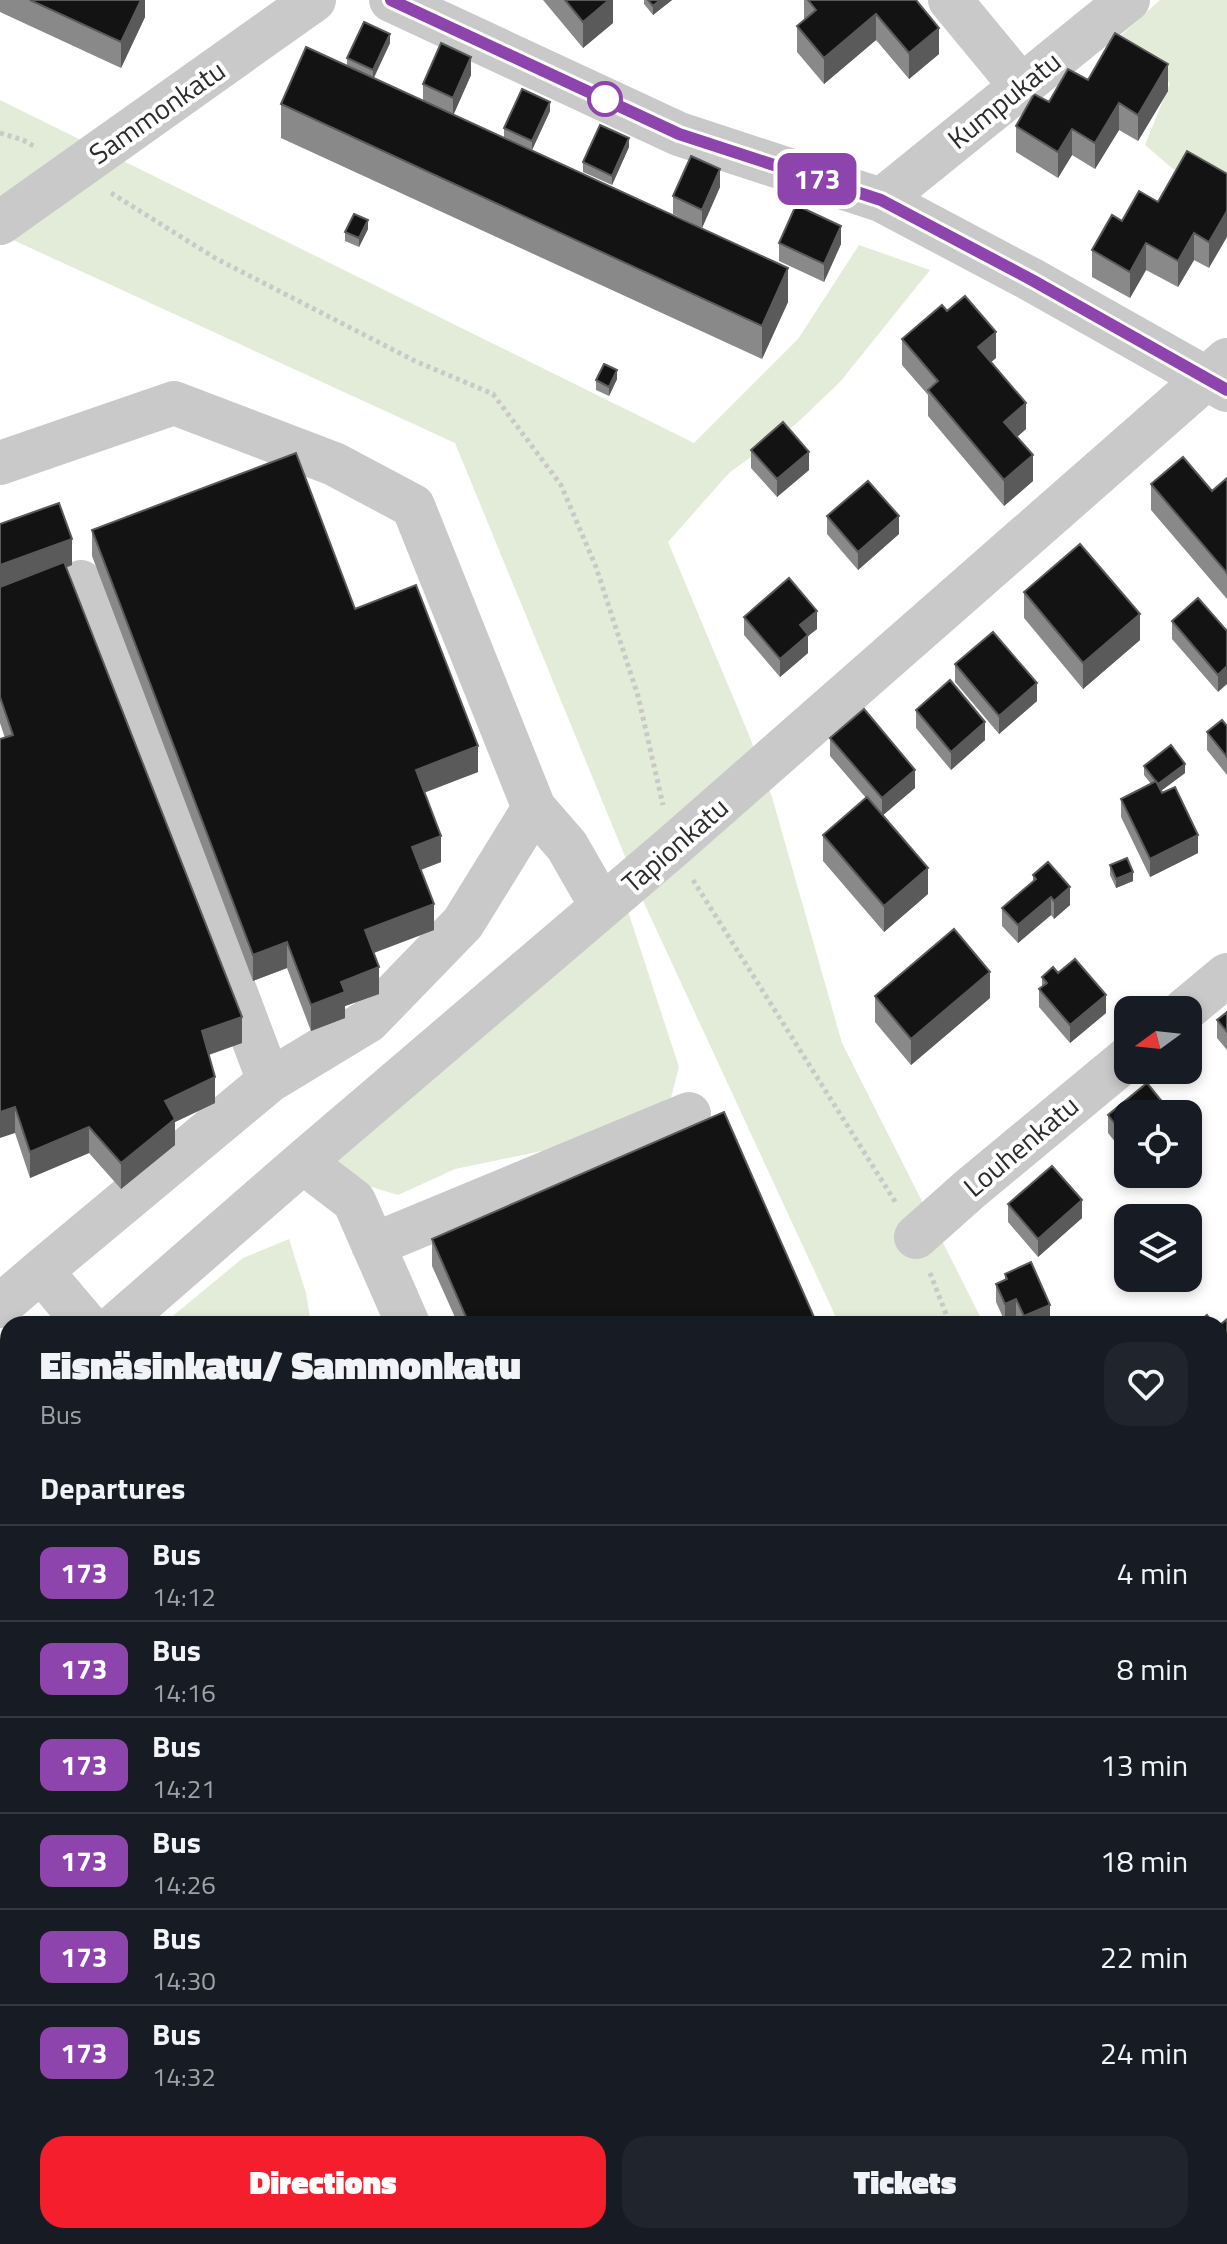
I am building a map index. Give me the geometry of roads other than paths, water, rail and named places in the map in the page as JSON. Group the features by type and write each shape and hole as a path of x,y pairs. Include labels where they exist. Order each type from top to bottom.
{"street":[{"name":"Sammonkatu","path":"0,223 314,0"},
{"path":"391,0 679,134 881,200 1220,376"},
{"path":"950,0 1021,86"},
{"name":"Kumpukatu","path":"881,200 1128,0"},
{"name":"Tapionkatu","path":"126,1316 672,847 1138,439 1220,376"},
{"path":"0,463 174,403 334,464 413,506 534,808 567,846 602,907"},
{"path":"81,582 269,1081"},
{"path":"0,1306 269,1081 368,1021 463,923 534,808"},
{"path":"1202,996 1227,975"},
{"name":"Louhenkatu","path":"916,1237 1114,1070"},
{"path":"373,1245 689,1114"},
{"path":"303,1162 354,1201 404,1316"},
{"path":"41,1271 79,1316"}]}
